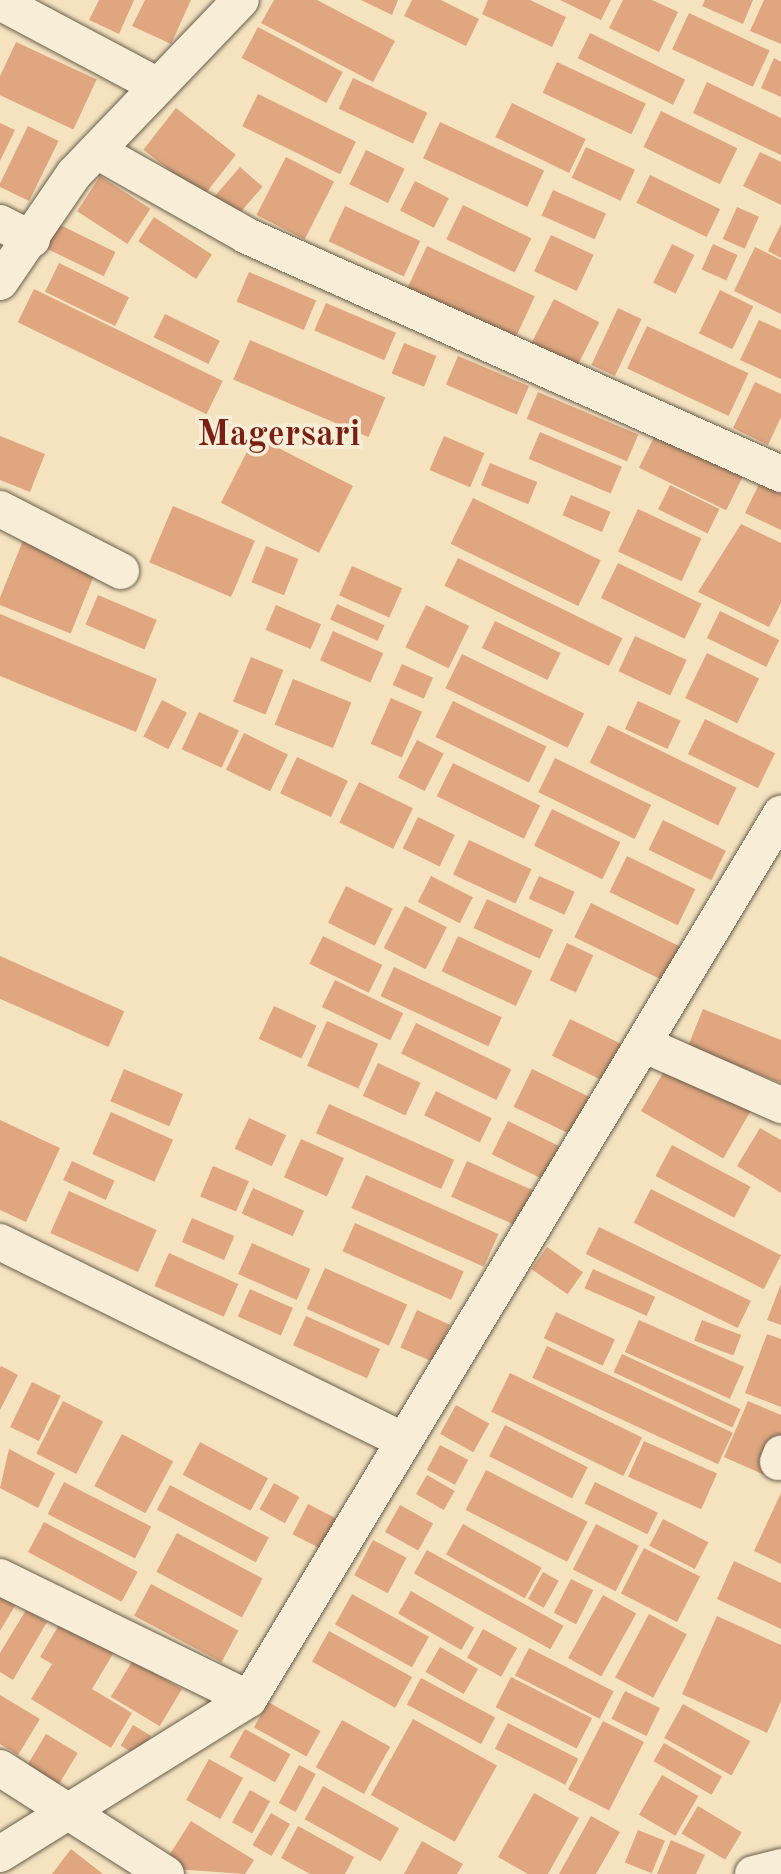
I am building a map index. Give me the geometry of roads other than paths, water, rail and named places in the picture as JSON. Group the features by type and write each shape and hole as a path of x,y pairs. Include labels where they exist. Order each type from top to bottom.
{"street":[{"path":"0,282 97,151 241,0"},
{"path":"0,2 158,86"},
{"path":"97,151 247,236 781,474"},
{"path":"0,223 32,239"},
{"path":"0,509 121,571"},
{"path":"0,1854 74,1811 249,1699 400,1439 645,1045 781,814"},
{"path":"645,1045 781,1105"},
{"path":"0,1242 400,1439"},
{"path":"0,1577 249,1699"},
{"path":"0,1768 74,1811 166,1874"},
{"path":"753,1874 781,1867"}],"district":[{"name":"Magersari","path":"279,437"}]}
